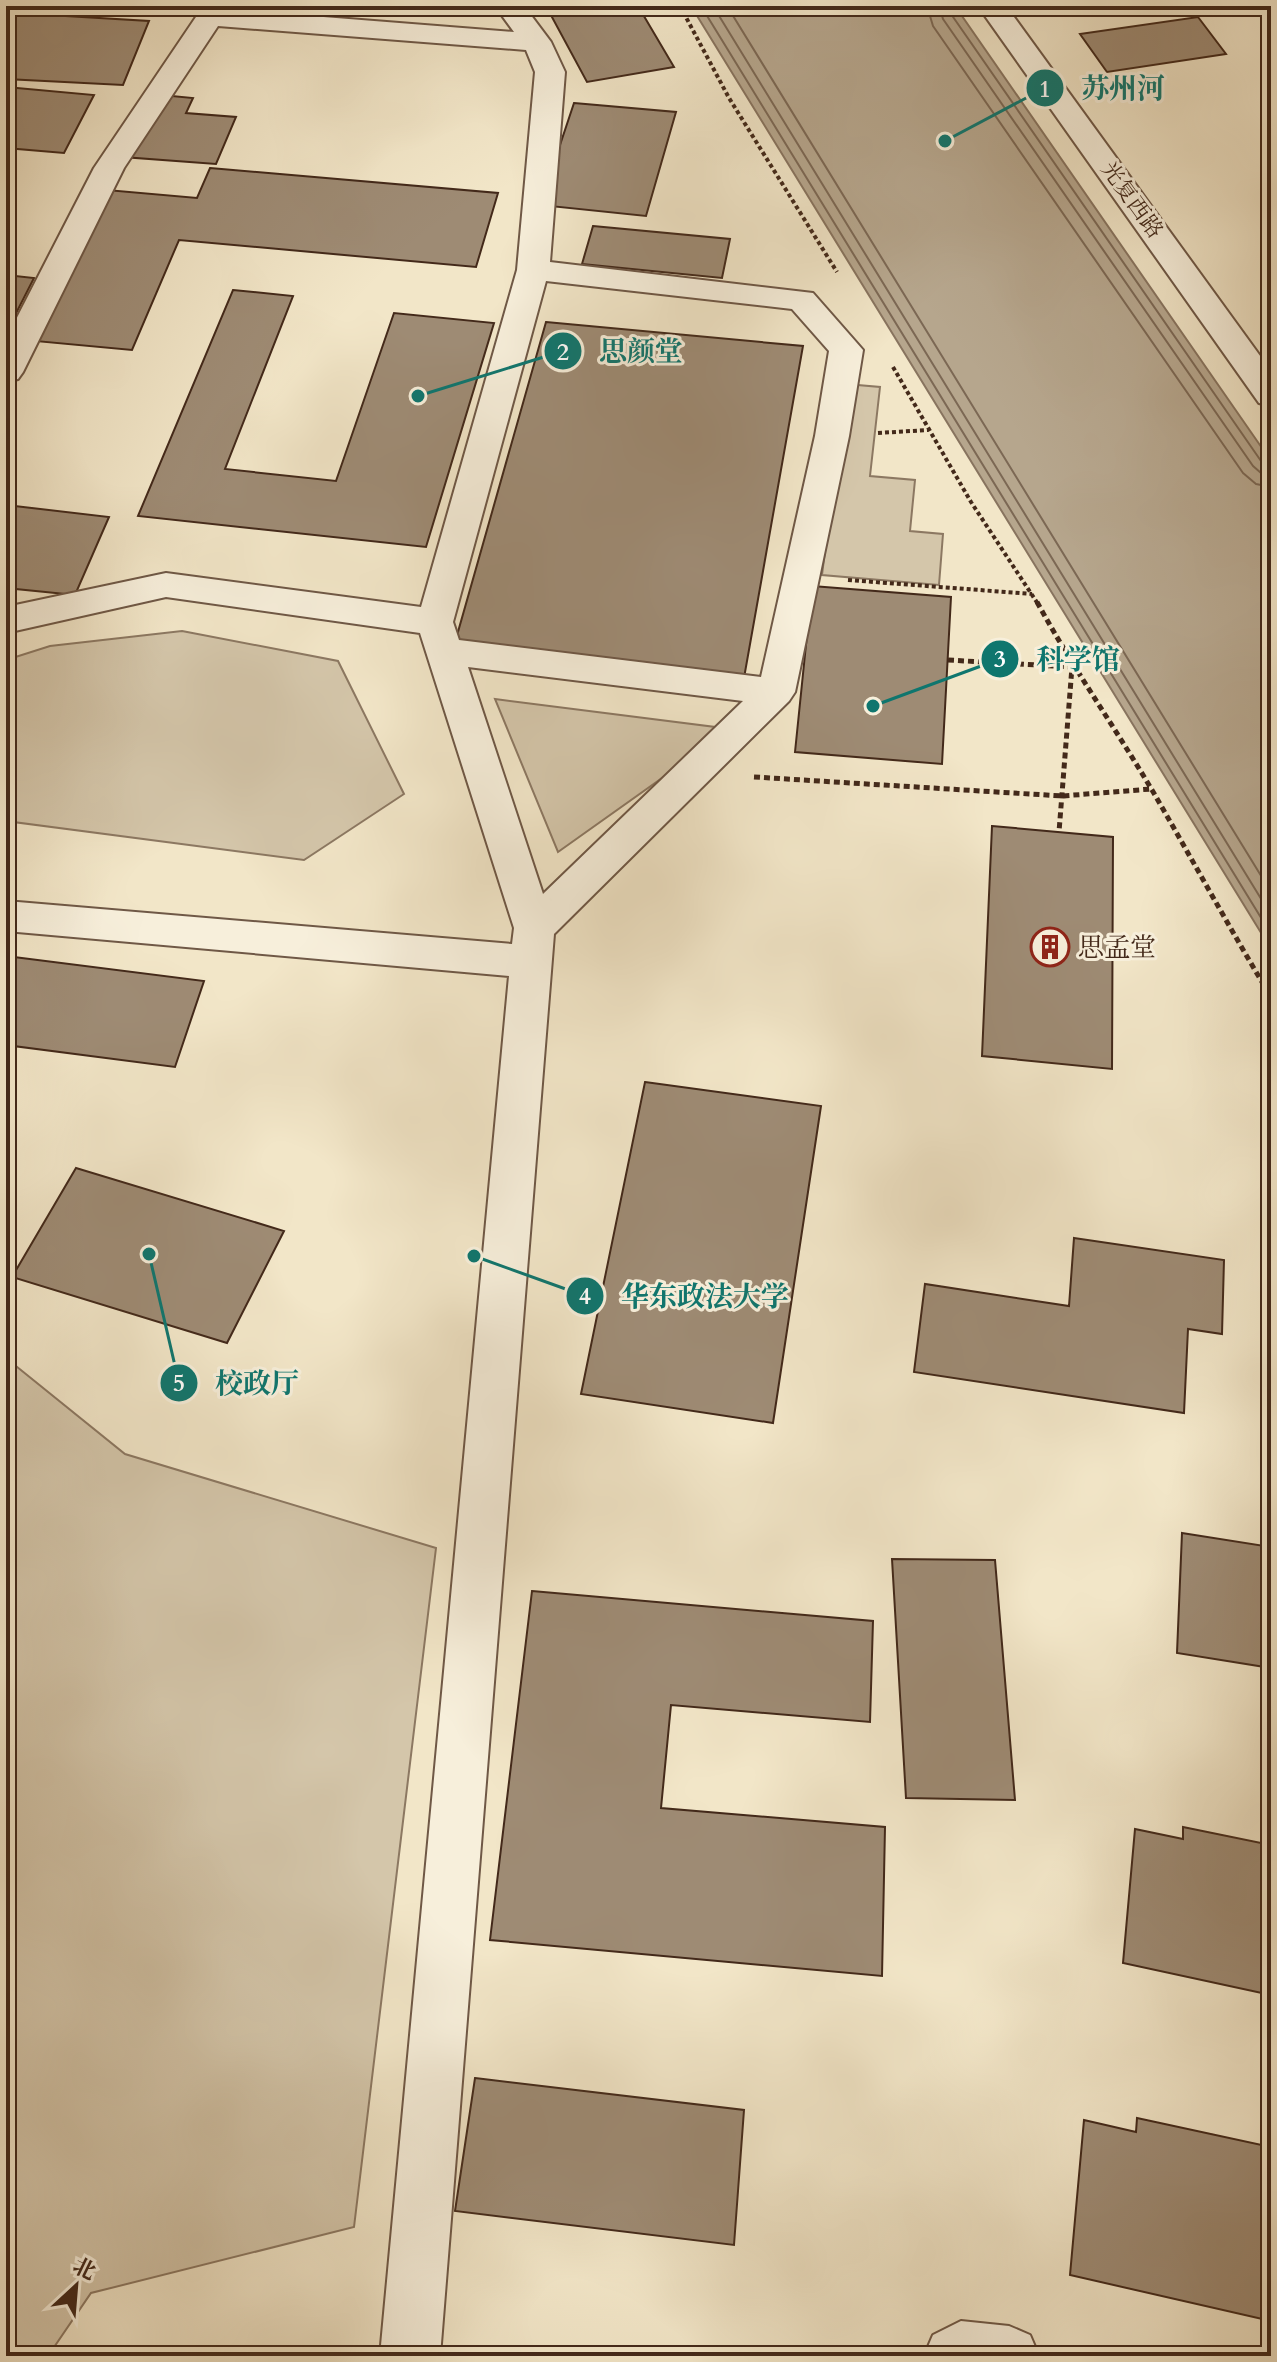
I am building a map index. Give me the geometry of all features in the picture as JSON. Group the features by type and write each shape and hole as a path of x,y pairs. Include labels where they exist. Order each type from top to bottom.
{"street":[{"path":"410,2356 533,945 440,636 533,270 550,72 537,42 509,6"},
{"name":"光复西路","path":"992,6 1271,395"},
{"path":"6,372 109,168 210,17 537,42"},
{"path":"533,270 802,300 846,350 832,436 776,692 693,773 533,945"},
{"path":"6,620 166,585 440,636 776,692"},
{"path":"6,916 533,945"},
{"path":"954,2356 961,2351 1009,2356"}],"path":[{"path":"680,6 729,98 785,184 843,283"},
{"path":"890,363 971,502 1032,594 1072,667 1151,789 1204,886 1271,997"},
{"path":"803,577 1032,594"},
{"path":"948,660 1072,667"},
{"path":"1059,832 1072,667"},
{"path":"693,773 1062,796 1151,789"}],"shaded area":[{"path":"846,384 880,387 870,476 915,480 910,531 943,534 939,585 822,575"},
{"path":"182,631 338,661 404,794 304,860 6,821 6,660 50,646"},
{"path":"495,699 731,729 558,852"},
{"path":"6,1358 125,1454 436,1548 354,2227 91,2293 48,2356 6,2356"}],"water":[{"path":"691,6 955,6 1271,461 1271,949"}],"building":[{"path":"546,6 638,6 674,67 587,82"},
{"path":"15,13 149,21 123,85 6,79 6,34"},
{"path":"1198,17 1226,54 1107,72 1080,34"},
{"path":"6,87 94,95 64,153 6,148"},
{"path":"151,94 193,98 186,113 236,117 216,164 123,157"},
{"path":"574,103 676,112 646,216 540,205"},
{"path":"210,168 498,193 476,267 179,240 132,350 35,341 107,190 197,198"},
{"path":"593,226 730,239 722,278 582,264"},
{"path":"6,275 34,278 6,333"},
{"path":"233,290 293,296 225,469 336,481 394,313 494,323 426,547 138,516"},
{"path":"546,322 803,346 744,678 454,646"},
{"path":"6,505 109,517 75,595 6,588"},
{"path":"812,586 951,597 942,764 795,752"},
{"name":"思孟堂","path":"992,826 1113,837 1112,1069 982,1056"},
{"path":"6,956 204,981 175,1067 6,1045"},
{"path":"645,1082 821,1106 773,1423 581,1394"},
{"path":"76,1168 284,1231 227,1343 12,1277"},
{"path":"1074,1238 1224,1260 1222,1334 1188,1329 1184,1413 914,1372 925,1284 1069,1306"},
{"path":"1182,1533 1271,1547 1271,1668 1177,1653"},
{"path":"892,1559 995,1560 1015,1800 906,1798"},
{"path":"532,1591 873,1621 870,1722 671,1705 661,1808 885,1827 882,1976 490,1940"},
{"path":"1183,1827 1271,1845 1271,1995 1123,1963 1135,1829 1183,1839"},
{"path":"475,2078 744,2110 734,2245 455,2211"},
{"path":"1137,2118 1271,2147 1271,2321 1070,2275 1084,2120 1136,2132"}],"place":[{"name":"苏州河","path":"945,141"},
{"name":"思颜堂","path":"418,396"},
{"name":"科学馆","path":"873,706"},
{"name":"思孟堂","path":"1050,947"},
{"name":"校政厅","path":"149,1254"},
{"name":"华东政法大学","path":"474,1256"}]}
